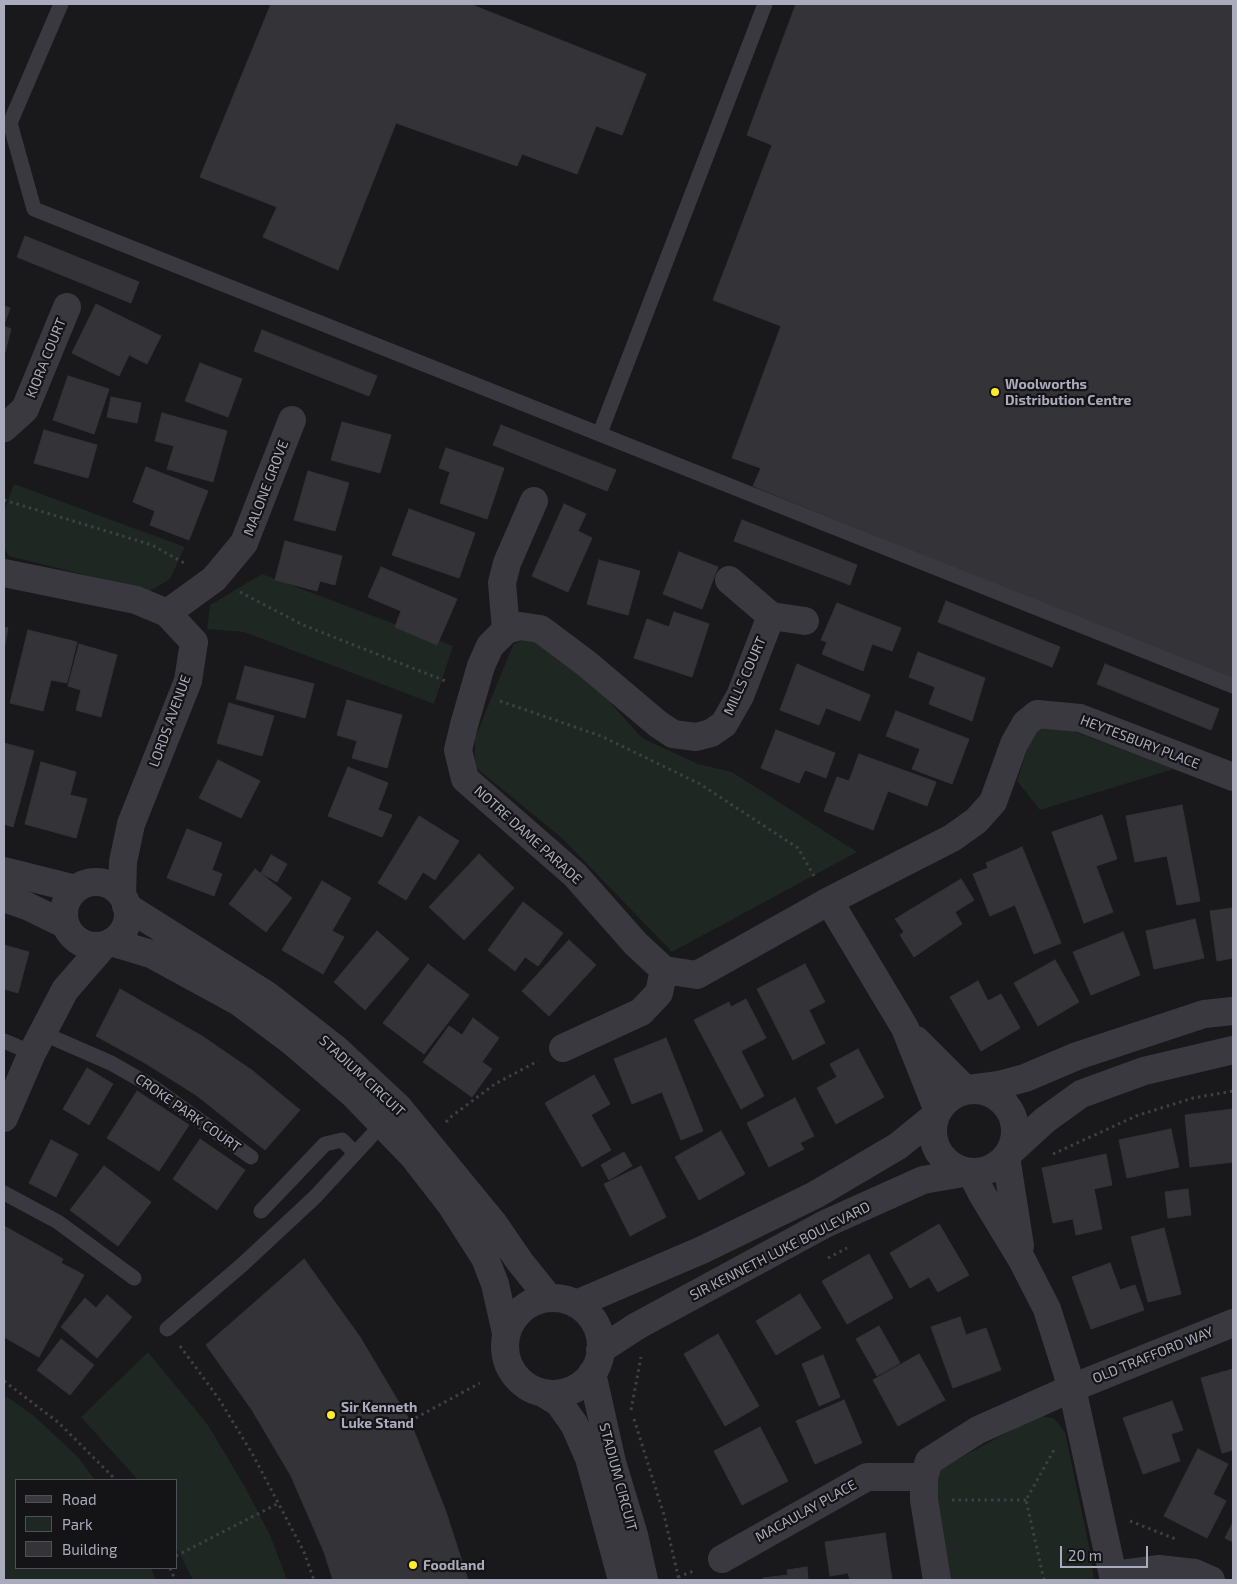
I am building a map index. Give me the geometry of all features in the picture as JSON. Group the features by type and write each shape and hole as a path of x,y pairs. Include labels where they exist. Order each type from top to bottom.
{"street":[{"name":"KIORA COURT","path":"4,428 25,409 67,308"},
{"name":"MALONE GROVE","path":"167,613 214,579 244,543 292,420"},
{"path":"506,630 502,583 507,563 534,501"},
{"name":"LORDS AVENUE","path":"4,573 136,600 167,613 194,642 188,681 131,824"},
{"path":"729,580 771,616 806,622"},
{"name":"MILLS COURT","path":"506,630 520,626 540,630 587,664 658,724 673,734 684,737 696,737 712,733 724,724 740,696 771,616"},
{"name":"NOTRE DAME PARADE","path":"506,630 490,646 481,666 458,750 465,779 575,875 636,944 664,970"},
{"name":"HEYTESBURY PLACE","path":"828,901 952,838 976,821 993,802 1014,744 1026,723 1037,714 1080,718 1233,777"},
{"path":"66,990 68,930 65,905 86,886 131,824"},
{"path":"4,1118 37,1043 66,990 125,926 127,916 124,901 123,862 131,824"},
{"path":"4,871 86,886 114,888 124,901"},
{"path":"4,898 27,906 68,930 85,945 108,944"},
{"name":"STADIUM CIRCUIT","path":"124,901 267,994 336,1049 390,1115 413,1156 451,1205 485,1258 495,1284 506,1333"},
{"path":"563,1048 641,1012 658,993 664,970 696,975 828,901 905,1028 937,1113 933,1127 934,1140 938,1152 946,1161 957,1168 970,1172 1022,1260 1047,1309 1072,1388 1114,1578 1159,1569 1195,1573 1211,1580"},
{"name":"STADIUM CIRCUIT","path":"108,944 151,954 239,1002 290,1040 354,1095 390,1115 429,1143 549,1298"},
{"path":"576,1304 702,1250 815,1195 898,1146 937,1113 955,1094 1025,1078 1077,1056 1204,1014 1233,1011"},
{"path":"905,1028 967,1090 982,1090 995,1094 1005,1103 1012,1115 1015,1128 1014,1142 1007,1155 1022,1260"},
{"name":"SIR KENNETH LUKE BOULEVARD","path":"596,1362 637,1326 826,1224 923,1180 991,1168 1045,1120 1081,1094 1144,1071 1233,1050"},
{"path":"549,1298 563,1299 576,1304 587,1312 595,1323 600,1336 596,1362 583,1384 571,1391 557,1394 543,1393 532,1389 514,1374 507,1361 505,1347 506,1333 512,1319 522,1308 535,1301 549,1298"},
{"name":"OLD TRAFFORD WAY","path":"924,1489 929,1461 978,1430 1072,1388 1233,1323"},
{"name":"STADIUM CIRCUIT","path":"596,1362 612,1462 634,1535 644,1580"},
{"name":"STADIUM CIRCUIT","path":"543,1393 559,1403 574,1424 589,1458 622,1580"},
{"name":"MACAULAY PLACE","path":"722,1559 867,1477 924,1489"},
{"path":"924,1489 937,1580"}],"lane":[{"path":"61,4 7,118 34,209 1233,686"},
{"path":"600,433 765,4"},
{"name":"CROKE PARK COURT","path":"4,1041 37,1043 111,1064 153,1086 251,1157"},
{"path":"167,1329 242,1265 309,1204 390,1115"},
{"path":"261,1211 325,1144 342,1140 355,1153"},
{"path":"4,1193 58,1222 134,1278"}],"path":[{"path":"4,500 152,545 304,625 475,693 601,736 700,784 798,848 828,901"},
{"path":"429,1143 452,1116 495,1084 563,1048"},
{"path":"1049,1158 1055,1152 1136,1116 1193,1098 1233,1091"},
{"path":"826,1259 853,1245"},
{"path":"167,1329 219,1399 279,1503 304,1552 314,1580"},
{"path":"642,1352 631,1409 664,1515 679,1580"},
{"path":"4,1381 59,1423 115,1479"},
{"path":"410,1421 480,1384"},
{"path":"924,1489 1026,1500"},
{"path":"178,1555 279,1503"}],"green space":[{"path":"14,484 185,547 170,579 150,591 9,556 4,548 4,511"},
{"path":"262,574 453,646 434,704 244,632 207,629 210,605"},
{"path":"531,634 565,652 642,738 698,764 732,772 857,852 672,952 562,838 475,767 475,738 513,645"},
{"path":"1054,724 1174,769 1040,810 1017,781 1030,740 1040,728"},
{"path":"148,1352 208,1425 245,1487 270,1535 287,1580 193,1580 178,1551 178,1479 137,1479 81,1417"},
{"path":"4,1395 33,1415 78,1457 94,1479 15,1479 15,1569 151,1569 156,1580 4,1580"},
{"path":"1037,1416 1054,1418 1065,1432 1091,1556 1094,1580 948,1580 935,1483 940,1469"}],"building":[{"path":"271,4 470,4 646,74 622,135 596,126 577,174 522,154 517,166 396,123 338,270 263,237 277,207 200,177"},
{"name":"Woolworths Distribution Centre","path":"796,4 1233,4 1233,681 753,486 761,468 732,458 781,326 713,300 772,145 747,135"},
{"path":"25,236 139,282 131,303 17,257"},
{"path":"96,304 161,336 147,364 129,355 119,376 72,353"},
{"path":"4,306 10,308 4,325"},
{"path":"4,326 11,329 4,356"},
{"path":"262,330 377,376 369,396 254,351"},
{"path":"200,363 242,379 228,417 185,401"},
{"path":"68,376 109,389 94,434 53,420"},
{"path":"111,397 141,403 137,423 107,417"},
{"path":"162,413 227,431 213,482 167,469 174,446 155,441"},
{"path":"342,422 391,435 380,473 331,460"},
{"path":"501,425 616,470 607,491 493,445"},
{"path":"44,430 97,445 88,478 34,463"},
{"path":"446,448 504,468 487,519 440,503 450,472 439,468"},
{"path":"146,467 208,491 189,540 150,525 155,511 133,502"},
{"path":"308,471 349,483 335,531 294,520"},
{"path":"564,504 586,514 578,531 592,538 568,592 532,576"},
{"path":"409,509 475,533 459,578 392,555"},
{"path":"742,520 857,565 850,585 734,541"},
{"path":"285,541 342,556 335,585 320,581 317,591 275,580"},
{"path":"679,552 718,567 702,609 663,594"},
{"path":"599,560 640,571 628,615 587,604"},
{"path":"381,567 457,599 437,645 395,627 401,611 368,597"},
{"path":"946,601 1060,647 1052,667 938,622"},
{"path":"837,603 901,628 892,651 872,644 863,671 822,654 827,642 821,640"},
{"path":"674,612 709,624 692,677 634,658 647,619 669,627"},
{"path":"4,627 8,628 4,649"},
{"path":"28,630 77,642 67,683 51,680 43,711 10,703"},
{"path":"79,644 117,655 101,717 76,710 81,690 68,686"},
{"path":"918,652 985,678 972,721 929,704 935,687 909,677"},
{"path":"797,664 870,695 860,721 826,708 819,725 780,710"},
{"path":"1105,664 1219,709 1211,730 1097,684"},
{"path":"245,666 314,684 305,718 236,699"},
{"path":"347,700 402,715 387,768 352,758 357,741 337,735"},
{"path":"229,703 274,716 262,756 217,743"},
{"path":"896,711 969,739 952,784 912,769 920,749 886,736"},
{"path":"776,730 835,753 826,778 805,770 799,783 761,768"},
{"path":"4,743 34,751 13,827 4,824"},
{"path":"859,754 936,782 927,806 888,791 873,830 824,811 837,777 849,781"},
{"path":"218,760 260,781 241,818 199,798"},
{"path":"41,762 76,772 70,795 87,799 76,838 25,824"},
{"path":"348,767 388,783 378,810 392,815 382,837 328,816"},
{"path":"1182,805 1200,901 1177,905 1167,856 1135,862 1126,816"},
{"path":"1102,815 1117,859 1096,866 1113,912 1084,923 1052,832"},
{"path":"419,816 459,841 435,880 423,872 406,900 378,883"},
{"path":"187,829 222,843 212,870 222,874 214,896 167,878"},
{"path":"1022,847 1061,943 1034,954 1015,905 990,916 973,874 988,868 986,863"},
{"path":"479,854 514,888 464,940 429,907"},
{"path":"271,855 287,864 277,882 261,873"},
{"path":"255,869 292,898 266,932 229,904"},
{"path":"961,879 974,900 955,912 962,924 914,957 900,935 904,932 895,919"},
{"path":"322,881 351,898 332,931 344,937 323,974 282,950"},
{"path":"523,902 563,933 538,966 525,957 515,971 488,950"},
{"path":"1233,908 1233,958 1217,961 1210,911"},
{"path":"1195,919 1204,958 1154,969 1146,931"},
{"path":"377,931 409,959 365,1010 334,982"},
{"path":"1123,932 1140,975 1091,995 1073,952"},
{"path":"569,940 596,965 549,1016 522,991"},
{"path":"4,945 29,952 18,993 4,989"},
{"path":"1055,960 1079,1002 1038,1026 1014,983"},
{"path":"428,964 469,995 424,1054 383,1023"},
{"path":"805,964 825,1002 809,1010 825,1043 793,1060 757,989"},
{"path":"978,981 988,1001 1001,994 1020,1028 981,1051 950,997"},
{"path":"120,989 202,1036 253,1071 300,1110 265,1150 196,1095 145,1063 96,1036"},
{"path":"746,999 766,1038 741,1051 764,1096 741,1109 694,1020 729,1002 731,1007"},
{"path":"473,1018 499,1038 482,1062 492,1069 472,1097 423,1062 449,1026 462,1035"},
{"path":"666,1038 703,1131 681,1140 662,1092 632,1104 614,1059"},
{"path":"858,1049 884,1097 836,1124 817,1088 837,1077 830,1064"},
{"path":"87,1068 113,1084 89,1125 63,1109"},
{"path":"594,1075 610,1104 591,1115 611,1150 582,1167 545,1103"},
{"path":"137,1091 189,1125 159,1171 107,1138"},
{"path":"795,1098 814,1136 800,1143 804,1149 769,1167 747,1123"},
{"path":"1233,1109 1233,1162 1190,1167 1185,1115"},
{"path":"1171,1129 1179,1167 1127,1178 1119,1140"},
{"path":"721,1131 745,1174 699,1200 675,1157"},
{"path":"200,1139 245,1170 217,1210 173,1179"},
{"path":"51,1140 78,1154 56,1197 29,1183"},
{"path":"624,1152 632,1166 609,1180 601,1165"},
{"path":"1106,1154 1112,1185 1094,1189 1102,1229 1076,1235 1073,1219 1053,1223 1042,1168"},
{"path":"104,1166 151,1202 118,1246 70,1210"},
{"path":"641,1166 666,1217 630,1236 604,1184"},
{"path":"1188,1189 1191,1215 1168,1218 1165,1192"},
{"path":"939,1224 969,1275 938,1292 929,1277 910,1288 890,1253"},
{"path":"4,1226 63,1259 61,1263 84,1275 39,1357 4,1337"},
{"path":"1164,1228 1181,1294 1148,1302 1131,1237"},
{"path":"869,1254 893,1298 847,1324 822,1281"},
{"name":"Sir Kenneth Luke Stand","path":"304,1259 360,1337 410,1421 445,1509 468,1580 333,1580 324,1552 291,1476 252,1410 206,1345"},
{"path":"1110,1263 1120,1290 1135,1285 1144,1310 1091,1329 1072,1277"},
{"path":"800,1294 821,1328 776,1355 756,1321"},
{"path":"107,1295 132,1317 97,1358 61,1327 85,1298 96,1308"},
{"path":"960,1317 966,1335 986,1328 1001,1370 953,1388 931,1327"},
{"path":"879,1326 900,1363 877,1376 856,1339"},
{"path":"718,1334 759,1406 725,1426 684,1354"},
{"path":"61,1339 94,1365 70,1395 37,1370"},
{"path":"919,1354 945,1400 898,1426 873,1380"},
{"path":"823,1355 840,1397 819,1406 802,1364"},
{"path":"1233,1369 1233,1450 1222,1453 1201,1378"},
{"path":"844,1400 862,1443 815,1464 796,1421"},
{"path":"1172,1401 1183,1430 1171,1434 1180,1461 1143,1474 1123,1418"},
{"path":"760,1427 788,1481 742,1505 714,1451"},
{"path":"1198,1449 1228,1464 1213,1494 1226,1501 1207,1538 1164,1516"},
{"path":"1233,1522 1233,1542 1225,1538"},
{"path":"885,1533 892,1580 850,1580 848,1573 830,1576 825,1542"},
{"path":"807,1567 808,1580 763,1580 763,1578 788,1575 787,1570"}],"place":[{"name":"Woolworths Distribution Centre","path":"995,392"},
{"name":"Sir Kenneth Luke Stand","path":"331,1415"},
{"name":"Foodland","path":"413,1565"}]}
